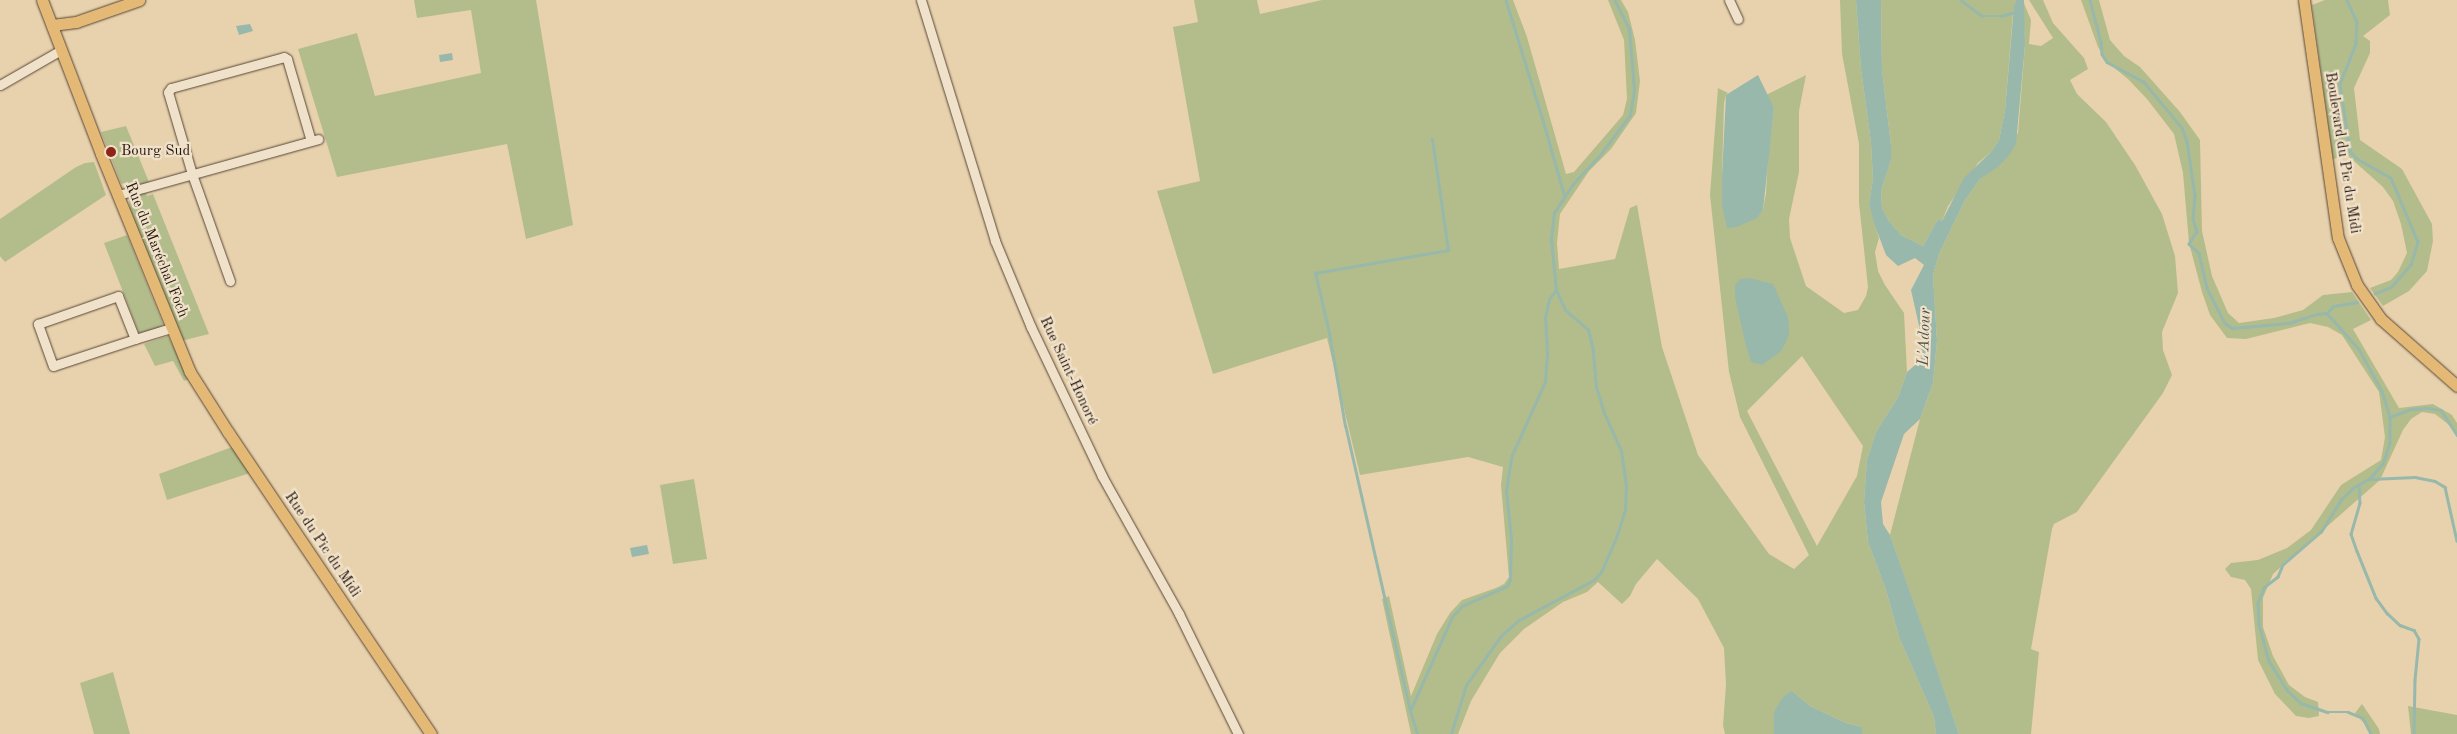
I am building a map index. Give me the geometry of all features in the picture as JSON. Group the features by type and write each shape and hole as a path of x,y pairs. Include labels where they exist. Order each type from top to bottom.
{"main road":[{"name":"Rue du Maréchal Foch","path":"42,0 190,372"},
{"path":"52,25 76,22 139,0"},
{"name":"Boulevard du Pic du Midi","path":"2304,0 2338,238 2356,285 2381,319 2457,386"},
{"name":"Rue du Pic du Midi","path":"190,372 228,432 431,734"}],"street":[{"name":"Rue Saint-Honoré","path":"920,0 995,241 1031,327 1102,476 1179,614 1238,734"},
{"path":"1729,0 1738,19"},
{"path":"0,85 61,50"},
{"path":"118,195 192,174 314,140 287,59 281,57 169,90 168,94 192,174 230,281"},
{"path":"135,339 118,296 38,324 53,366 172,328"}],"green space":[{"path":"414,0 536,0 573,225 526,239 507,144 337,177 298,49 357,33 375,96 481,73 471,10 417,18"},
{"path":"1194,0 1257,0 1260,14 1322,0 1513,0 1527,37 1566,174 1574,172 1623,115 1627,99 1624,40 1608,0 1621,0 1628,12 1635,40 1640,81 1636,113 1611,149 1589,171 1560,214 1557,243 1559,269 1615,259 1630,208 1637,205 1662,347 1698,455 1769,554 1794,569 1809,555 1740,417 1729,372 1710,195 1718,88 1728,93 1724,103 1722,177 1756,218 1763,210 1766,193 1774,108 1766,95 1806,75 1799,111 1799,172 1789,219 1790,238 1806,286 1844,313 1858,310 1866,296 1868,287 1859,203 1859,144 1842,54 1840,0 1856,0 1861,69 1871,143 1873,179 1869,204 1879,238 1875,252 1878,271 1904,313 1907,372 1898,397 1876,432 1867,460 1864,502 1868,542 1886,590 1899,637 1934,717 1936,734 1862,734 1862,727 1846,723 1810,706 1792,691 1774,712 1774,734 1725,734 1723,725 1726,685 1724,648 1698,599 1657,559 1622,604 1598,582 1587,592 1563,602 1524,629 1500,653 1471,701 1458,734 1411,734 1382,599 1389,596 1411,696 1437,634 1450,613 1462,600 1496,588 1504,584 1509,577 1501,485 1503,467 1468,457 1360,475 1327,338 1213,374 1157,191 1200,181 1173,27 1198,22","holes":["1802,356 1863,446 1857,476 1817,546 1747,411"]},
{"path":"1881,0 2016,0 2013,13 2005,110 1999,140 1991,152 1978,163 1948,206 1942,221 1938,219 1923,246 1901,235 1889,221 1882,208 1881,191 1891,160 1891,145 1882,70"},
{"path":"2029,0 2043,0 2053,23 2084,58 2088,69 2070,80 2077,94 2106,122 2135,165 2162,214 2175,256 2178,293 2162,332 2163,350 2172,375 2163,393 2077,512 2054,524 2052,529 2031,649 2039,652 2031,734 1959,734 1890,535 1920,419 1933,383 1937,341 1933,275 1939,254 1965,200 1980,179 1998,166 2018,133 2025,45 2023,1 2031,20 2029,44 2041,46 2053,38"},
{"path":"2081,0 2099,0 2110,40 2124,56 2140,67 2180,112 2200,140 2202,231 2212,276 2228,313 2239,323 2274,318 2303,310 2323,295 2352,292 2371,320 2353,329 2399,408 2433,404 2452,415 2457,423 2457,436 2453,428 2435,414 2422,412 2411,419 2403,430 2380,480 2273,574 2263,598 2263,627 2273,656 2289,685 2305,697 2318,702 2319,716 2309,718 2296,716 2275,694 2258,660 2251,589 2245,580 2231,577 2225,569 2231,563 2258,560 2287,548 2311,530 2341,485 2381,460 2385,437 2379,392 2342,335 2328,327 2310,323 2246,339 2227,338 2210,315 2189,243 2183,173 2174,134 2147,99 2128,79 2107,62 2098,47"},
{"path":"2325,0 2388,0 2390,15 2363,36 2370,41 2370,53 2354,88 2360,140 2402,169 2432,224 2433,241 2427,271 2409,291 2383,306 2370,288 2391,280 2398,272 2407,253 2401,224 2393,201 2383,187 2347,155 2333,159 2312,5"},
{"path":"126,126 149,182 129,188 121,183 101,132"},
{"path":"94,162 106,195 5,262 0,256 0,219 76,167"},
{"path":"145,191 147,196 153,194 209,334 181,341 130,209 129,201"},
{"path":"127,235 163,324 159,329 143,334 139,333 104,243"},
{"path":"168,336 189,379 184,381 173,361 155,366 144,344"},
{"path":"232,447 250,473 167,500 159,474"},
{"path":"694,479 707,559 673,564 660,485"},
{"path":"113,672 130,734 94,734 80,683"},
{"path":"2362,704 2379,729 2380,734 2369,734 2369,729 2355,713"},
{"path":"2408,706 2457,715 2457,734 2411,734"}],"water":[{"name":"L'Adour","path":"1856,0 1881,0 1882,70 1891,145 1891,160 1881,191 1882,208 1889,221 1901,235 1923,246 1938,219 1942,221 1964,178 1991,152 1999,140 2005,110 2014,6 2016,0 2024,0 2025,45 2016,144 1998,167 1980,179 1965,200 1939,254 1933,275 1937,341 1933,383 1920,419 1904,434 1881,502 1883,524 1890,535 1959,734 1936,734 1934,717 1899,637 1886,590 1868,542 1864,502 1867,460 1876,432 1898,397 1907,372 1921,360 1922,339 1911,290 1924,265 1915,258 1898,266 1886,255 1869,204 1873,179 1871,143 1861,69"},
{"path":"250,24 253,31 239,35 236,26"},
{"path":"452,53 453,60 440,62 439,55"},
{"path":"1758,75 1774,108 1763,210 1757,218 1737,227 1727,228 1722,205 1726,95"},
{"path":"1750,278 1773,284 1788,317 1789,333 1786,342 1780,352 1762,365 1751,362 1735,297 1735,285 1740,279"},
{"path":"647,545 649,554 632,557 630,548"},
{"path":"1792,691 1810,706 1846,723 1862,727 1862,734 1774,734 1774,712 1783,697"}],"waterway":[{"path":"1506,0 1565,197"},
{"path":"1451,734 1466,685 1501,636 1519,620 1594,580 1601,572 1615,541 1625,511 1626,486 1621,451 1604,413 1596,387 1593,351 1588,330 1565,310 1556,290 1551,240 1554,213 1573,184 1600,155 1630,115 1634,90 1629,29 1614,0"},
{"path":"1961,0 1982,16 2001,16 2015,12"},
{"path":"2090,0 2101,42 2102,54 2107,62 2144,82 2182,128 2187,141 2195,196 2193,219 2197,231 2189,244 2199,253 2207,288 2225,323 2232,328 2289,323 2317,314 2327,313 2359,349 2382,391 2390,417 2390,443 2383,464 2370,479 2355,487 2342,499 2321,532 2283,565 2278,577 2264,588 2258,603 2259,624 2269,661 2287,690 2301,703 2327,712 2348,712 2363,718 2371,734"},
{"path":"2347,0 2357,22 2356,44 2340,84 2350,151 2356,158 2391,178 2418,242 2411,265 2392,287 2375,294"},
{"path":"1410,711 1345,426 1329,333 1315,273 1448,250 1432,139"},
{"path":"1417,734 1410,711 1452,617 1462,606 1507,586 1510,580 1511,539 1506,491 1512,455 1545,382 1547,353 1545,318 1549,299 1556,290"},
{"path":"2327,313 2333,306 2357,302"},
{"path":"2390,417 2411,409 2428,408 2441,410 2457,435"},
{"path":"2370,479 2415,477 2435,481 2445,487 2457,541"},
{"path":"2359,485 2360,503 2351,534 2357,551 2376,598 2387,613 2400,625 2414,630 2419,639 2415,680 2414,734"}],"place":[{"name":"Bourg Sud","path":"111,152"}]}
